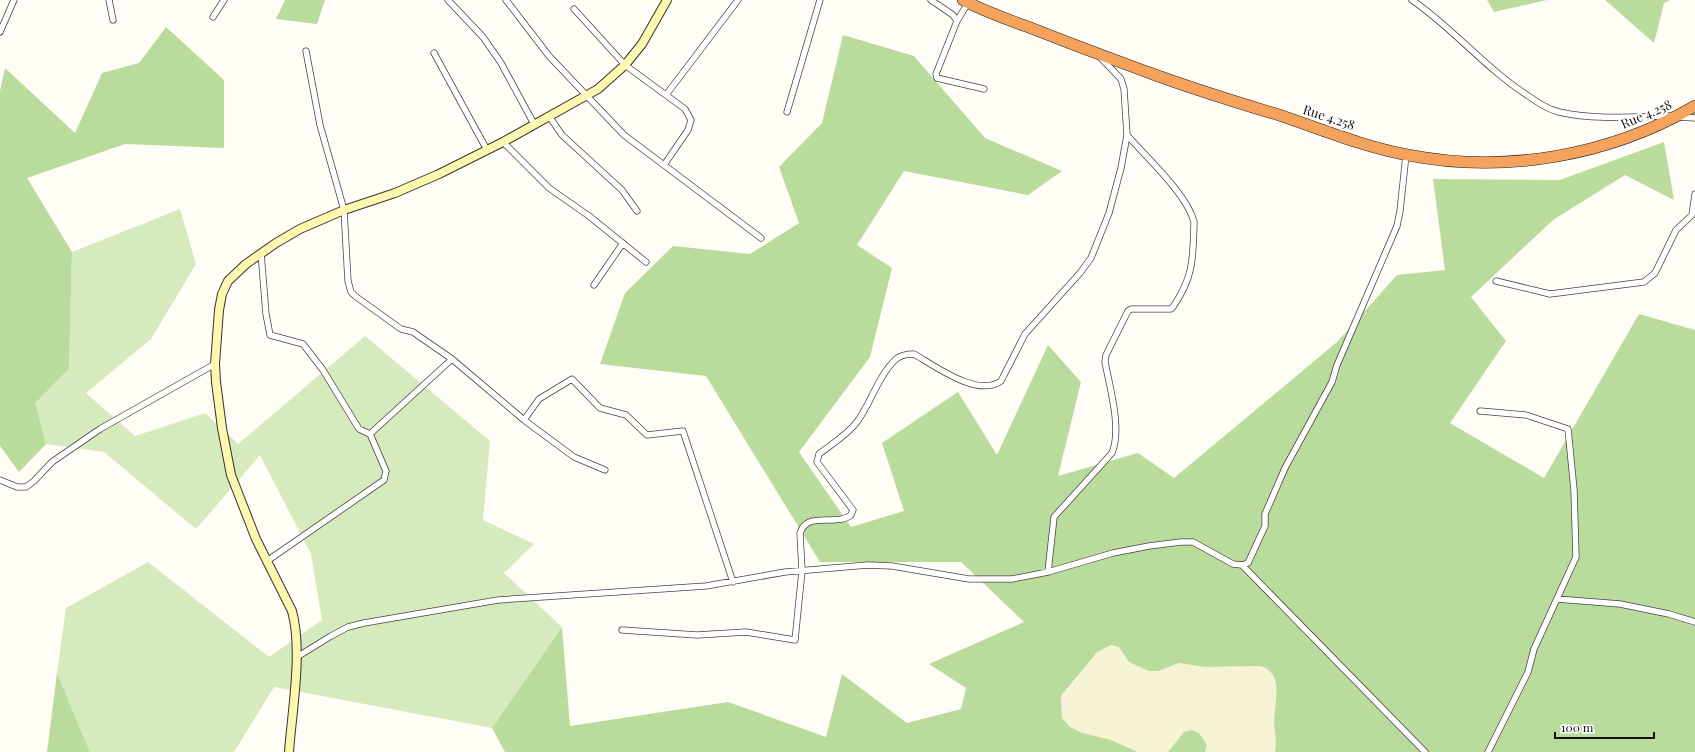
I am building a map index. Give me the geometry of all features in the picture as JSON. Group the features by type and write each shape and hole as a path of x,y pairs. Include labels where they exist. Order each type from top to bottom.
{"highway":[{"name":"Rue 4.258","path":"965,1 1098,55 1222,99 1279,115 1375,147 1406,155 1436,160 1477,163 1538,159 1580,152 1621,140 1677,116 1695,106"}],"street":[{"path":"0,32 14,0"},
{"path":"109,0 113,20"},
{"path":"213,17 224,0"},
{"path":"448,0 483,37 501,63 534,124"},
{"path":"506,0 549,56 624,135 761,238"},
{"path":"289,752 297,657 296,630 292,611 256,538 231,475 218,405 215,364 219,310 222,294 228,281 246,264 276,242 300,229 344,210 410,187 439,174 503,142 598,89 625,65 648,34 667,0"},
{"path":"666,95 738,0"},
{"path":"787,112 820,0"},
{"path":"932,0 953,15 956,21"},
{"path":"1412,0 1442,24 1509,84 1541,105 1559,112 1603,117 1677,116 1695,118"},
{"path":"965,1 936,74 937,78 984,89"},
{"path":"574,9 625,65 685,109 691,120 688,130 664,165"},
{"path":"306,51 320,125 344,210 348,281 351,292 401,329 413,332 452,359 524,420 574,457 605,470"},
{"path":"434,53 487,150"},
{"path":"622,630 697,635 746,632 795,640 802,571 800,534 802,528 806,523 816,520 844,519 851,515 853,510 817,462 819,454 840,439 857,422 886,373 897,358 906,354 914,354 956,378 978,386 995,386 1001,381 1025,334 1080,273 1091,258 1109,213 1121,168 1127,135 1124,89 1121,79 1098,55"},
{"path":"549,116 562,135 622,190 637,212"},
{"path":"1048,572 1054,517 1112,453 1114,446 1115,429 1105,362 1106,355 1128,311 1131,309 1171,309 1173,307 1184,291 1194,259 1193,217 1178,192 1127,135"},
{"path":"503,142 549,188 589,216 646,262"},
{"path":"297,657 348,627 443,608 498,600 706,586 802,571 868,565 892,566 969,579 1002,579 1048,572 1113,553 1181,542 1193,542 1233,564 1242,565 1248,563 1264,526 1265,514 1285,468 1332,382 1337,364 1397,226 1406,155"},
{"path":"1496,281 1550,294 1644,282 1655,273 1676,230 1693,216 1695,194"},
{"path":"594,285 623,244"},
{"path":"261,253 266,314 270,335 304,344 323,370 359,429 370,434 386,471 384,480 267,561"},
{"path":"370,434 452,359"},
{"path":"0,480 17,487 26,487 34,481 52,462 100,429 215,364"},
{"path":"524,420 539,399 572,379 600,408 626,415 647,435 683,431 733,582"},
{"path":"1480,411 1526,415 1568,429 1574,490 1576,558 1534,649 1528,672 1488,752"},
{"path":"1242,565 1425,752"},
{"path":"1557,600 1620,604 1669,614 1695,622"}],"shaded area":[{"path":"1111,645 1119,647 1129,662 1158,671 1179,663 1204,667 1267,667 1272,673 1277,691 1274,722 1275,752 1205,752 1207,745 1199,733 1184,732 1168,752 1138,752 1111,740 1082,733 1070,727 1062,718 1061,697 1097,651"}],"green space":[{"path":"285,0 325,0 317,24 276,19"},
{"path":"1487,0 1547,0 1494,12"},
{"path":"1605,0 1670,0 1664,3 1654,43"},
{"path":"166,27 224,80 224,148 125,144 27,178 72,252 69,369 35,403 46,444 19,472 0,446 0,91 5,68 75,133 102,73 139,63"},
{"path":"843,35 914,56 985,138 1062,171 1028,195 904,171 857,245 892,268 870,357 799,452 851,527 904,511 882,443 958,392 997,455 1048,345 1081,382 1058,476 1138,453 1174,478 1337,342 1397,275 1445,270 1433,179 1560,180 1664,142 1674,200 1625,175 1553,220 1471,297 1506,341 1450,423 1544,478 1639,314 1695,330 1695,752 1275,752 1276,742 1274,724 1276,690 1273,675 1268,669 1260,666 1204,667 1179,663 1158,671 1149,671 1129,662 1119,647 1111,645 1097,652 1061,696 1062,718 1070,727 1082,733 1111,740 1138,752 505,752 492,728 562,627 570,726 728,702 826,737 842,674 907,723 961,709 966,688 929,664 1024,622 961,562 820,562 706,376 600,364 625,293 673,246 750,254 799,223 779,167 822,123"},
{"path":"180,209 196,264 151,339 86,393 135,436 205,413 238,444 365,336 490,441 483,520 534,544 504,573 562,627 492,728 274,687 234,752 90,752 57,673 66,608 148,562 269,657 322,620 311,554 260,455 196,529 104,452 46,444 34,403 69,369 72,252"},
{"path":"57,673 90,752 47,752"},
{"path":"1192,730 1199,733 1207,745 1205,752 1168,752 1184,732"}]}
